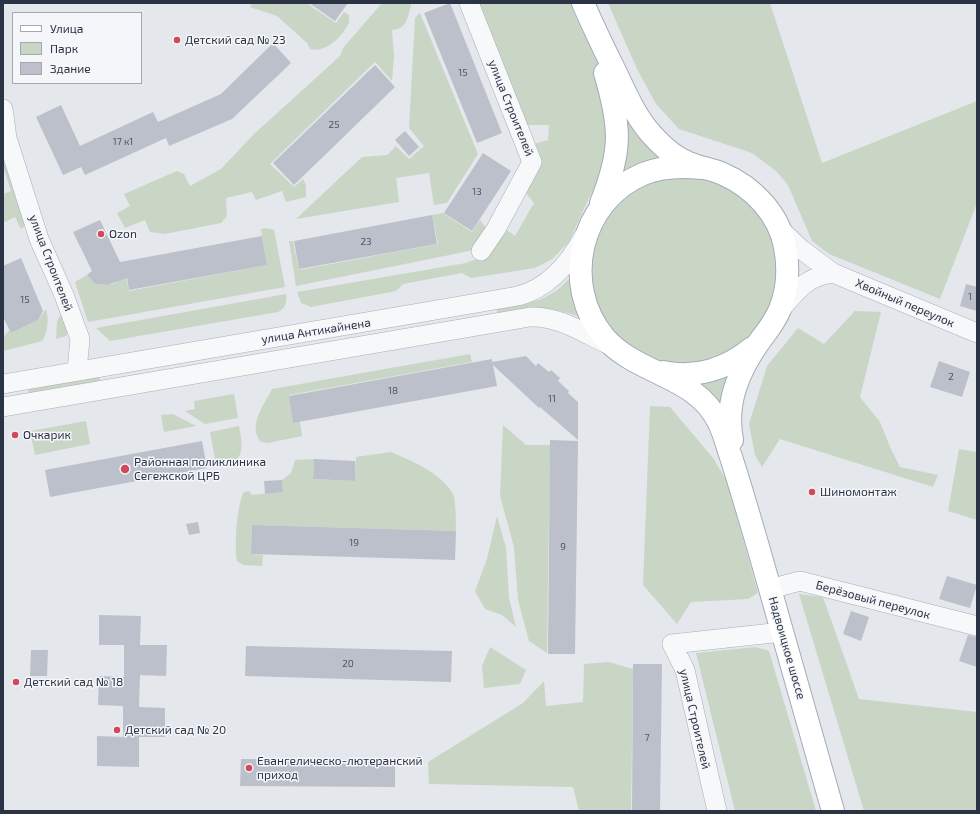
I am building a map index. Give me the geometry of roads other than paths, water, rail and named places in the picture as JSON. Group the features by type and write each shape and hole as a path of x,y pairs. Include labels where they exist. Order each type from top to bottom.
{"main road":[{"path":"587,11 624,91 645,126 664,148 688,163 728,176 740,183 756,195 770,211 780,229 788,261 787,283 780,310 771,327 759,342 738,376 731,399 728,424 740,485"},
{"path":"587,11 612,98 618,144 611,176 584,242 581,254 581,286 590,316 612,346 628,358 693,391 713,412 720,423 740,485"},
{"path":"594,217 608,198 624,185 642,175 662,168 682,166 702,168"},
{"path":"645,367 672,373 685,374 706,372 725,366 737,359 759,342"},
{"name":"Надвоицкое шоссе","path":"740,485 833,811"}],"street":[{"name":"улица Строителей","path":"469,3 532,162 496,229 480,251"},
{"name":"улица Строителей","path":"3,109 7,138 39,239 64,295 80,339 77,371"},
{"name":"улица Антикайнена","path":"3,384 527,294 546,283 567,263 594,217"},
{"name":"Хвойный переулок","path":"780,229 802,250 833,273 977,333"},
{"path":"780,310 803,284 818,276 833,273"},
{"name":"улица Антикайнена","path":"3,407 112,387 530,317 552,318 612,346"},
{"path":"109,366 112,387"},
{"name":"Берёзовый переулок","path":"770,589 800,580 977,626"},
{"name":"улица Строителей","path":"717,811 685,670 672,644 782,632"}],"place":[{"name":"Детский сад № 23","path":"177,40"},
{"name":"Ozon","path":"101,234"},
{"name":"Очкарик","path":"15,435"},
{"name":"Районная поликлиника Сегежской ЦРБ","path":"125,469"},
{"name":"Шиномонтаж","path":"812,492"},
{"name":"Детский сад № 18","path":"16,682"},
{"name":"Детский сад № 20","path":"117,730"},
{"name":"Евангелическо-лютеранский приход","path":"249,768"}]}
